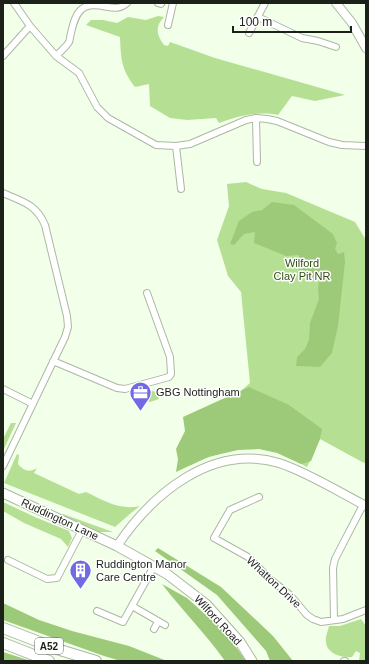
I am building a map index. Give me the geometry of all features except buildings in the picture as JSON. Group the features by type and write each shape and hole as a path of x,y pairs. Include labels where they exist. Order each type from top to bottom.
{"highway":[{"name":"A52","path":"3,628 60,650 96,661"},
{"name":"A52","path":"3,643 49,661"}],"main road":[{"name":"Ruddington Lane","path":"3,493 117,546"},
{"name":"Wilford Road","path":"117,546 154,566 186,587 206,604 240,642 252,661"}],"street":[{"path":"14,3 30,26 56,56 79,73 97,107 108,118 156,144 176,146 190,144 246,120 256,118 277,121 329,142 342,145 366,146"},
{"path":"56,56 69,42 72,25 80,11 86,6 97,3 115,8 127,3"},
{"path":"168,25 172,3"},
{"path":"249,33 265,3"},
{"path":"340,4 366,48"},
{"path":"258,17 302,38 318,40 336,47"},
{"path":"3,56 30,26"},
{"path":"256,118 257,162"},
{"path":"176,146 181,189"},
{"path":"3,193 32,206 41,215 45,225 67,316 68,327 54,361 3,466"},
{"path":"54,361 117,388 125,389 169,377 171,374 170,357 147,293"},
{"path":"3,389 33,404"},
{"path":"117,546 135,520 157,499 197,471 224,461 241,458 259,459 279,464 298,471 365,505 335,559 333,568 334,620"},
{"name":"Whatton Drive","path":"258,498 230,510 214,538 248,557 271,580 290,595 307,615 313,619 320,622 334,620 350,617 366,610"},
{"path":"8,560 47,579 57,578 82,530"},
{"path":"97,611 123,622 154,566"},
{"path":"132,606 165,625"},
{"path":"154,628 158,622"}],"green space":[{"path":"158,16 164,17 159,24 158,34 164,45 168,46 170,42 215,58 345,95 315,101 292,96 278,115 255,114 234,118 219,123 216,118 187,120 170,118 150,106 149,84 135,87 130,81 124,69 120,37 86,25 91,20 103,20 117,23 128,17 146,20"},
{"name":"Wilford Clay Pit NR","path":"246,182 262,189 286,193 355,222 366,240 366,462 364,463 320,439 307,467 280,453 254,449 243,449 222,453 191,465 188,415 241,391 250,383 241,292 228,276 217,240 229,206 227,184"},
{"path":"272,202 294,205 333,234 337,243 335,249 338,254 344,252 345,262 338,326 332,353 320,367 296,366 297,357 305,349 309,340 310,323 319,299 318,288 320,277 305,276 298,269 299,255 286,256 254,243 255,232 244,234 234,245 230,244 239,221 252,212 262,210"},
{"path":"249,387 289,405 322,429 320,439 311,461 301,464 277,453 259,449 238,450 208,457 176,472 178,459 176,449 185,431 183,417"},
{"path":"149,390 156,392 159,399 150,402 143,399 141,402 130,397 132,393"},
{"path":"11,423 16,423 3,451 3,439"},
{"path":"17,454 19,455 18,464 22,468 29,471 37,468 34,473 79,494 86,492 119,506 140,506 115,527 4,483"},
{"path":"3,502 69,531 72,538 68,547 61,539 24,523 3,511"},
{"path":"63,514 113,532 99,532 62,515"},
{"path":"158,548 221,587 273,636 293,661 270,661 266,651 217,595 155,551"},
{"path":"162,584 187,598 226,633 246,661 225,661"},
{"path":"3,603 39,620 72,631 129,646 167,661 121,661 104,656 3,620"},
{"path":"361,619 366,626 366,661 359,661 360,653 356,651 352,657 348,657 340,656 329,650 326,636 329,626 340,626"},
{"path":"3,652 31,661 3,661"}],"place":[{"name":"GBG Nottingham","path":"140,412"},
{"name":"Ruddington Manor Care Centre","path":"80,590"}]}
